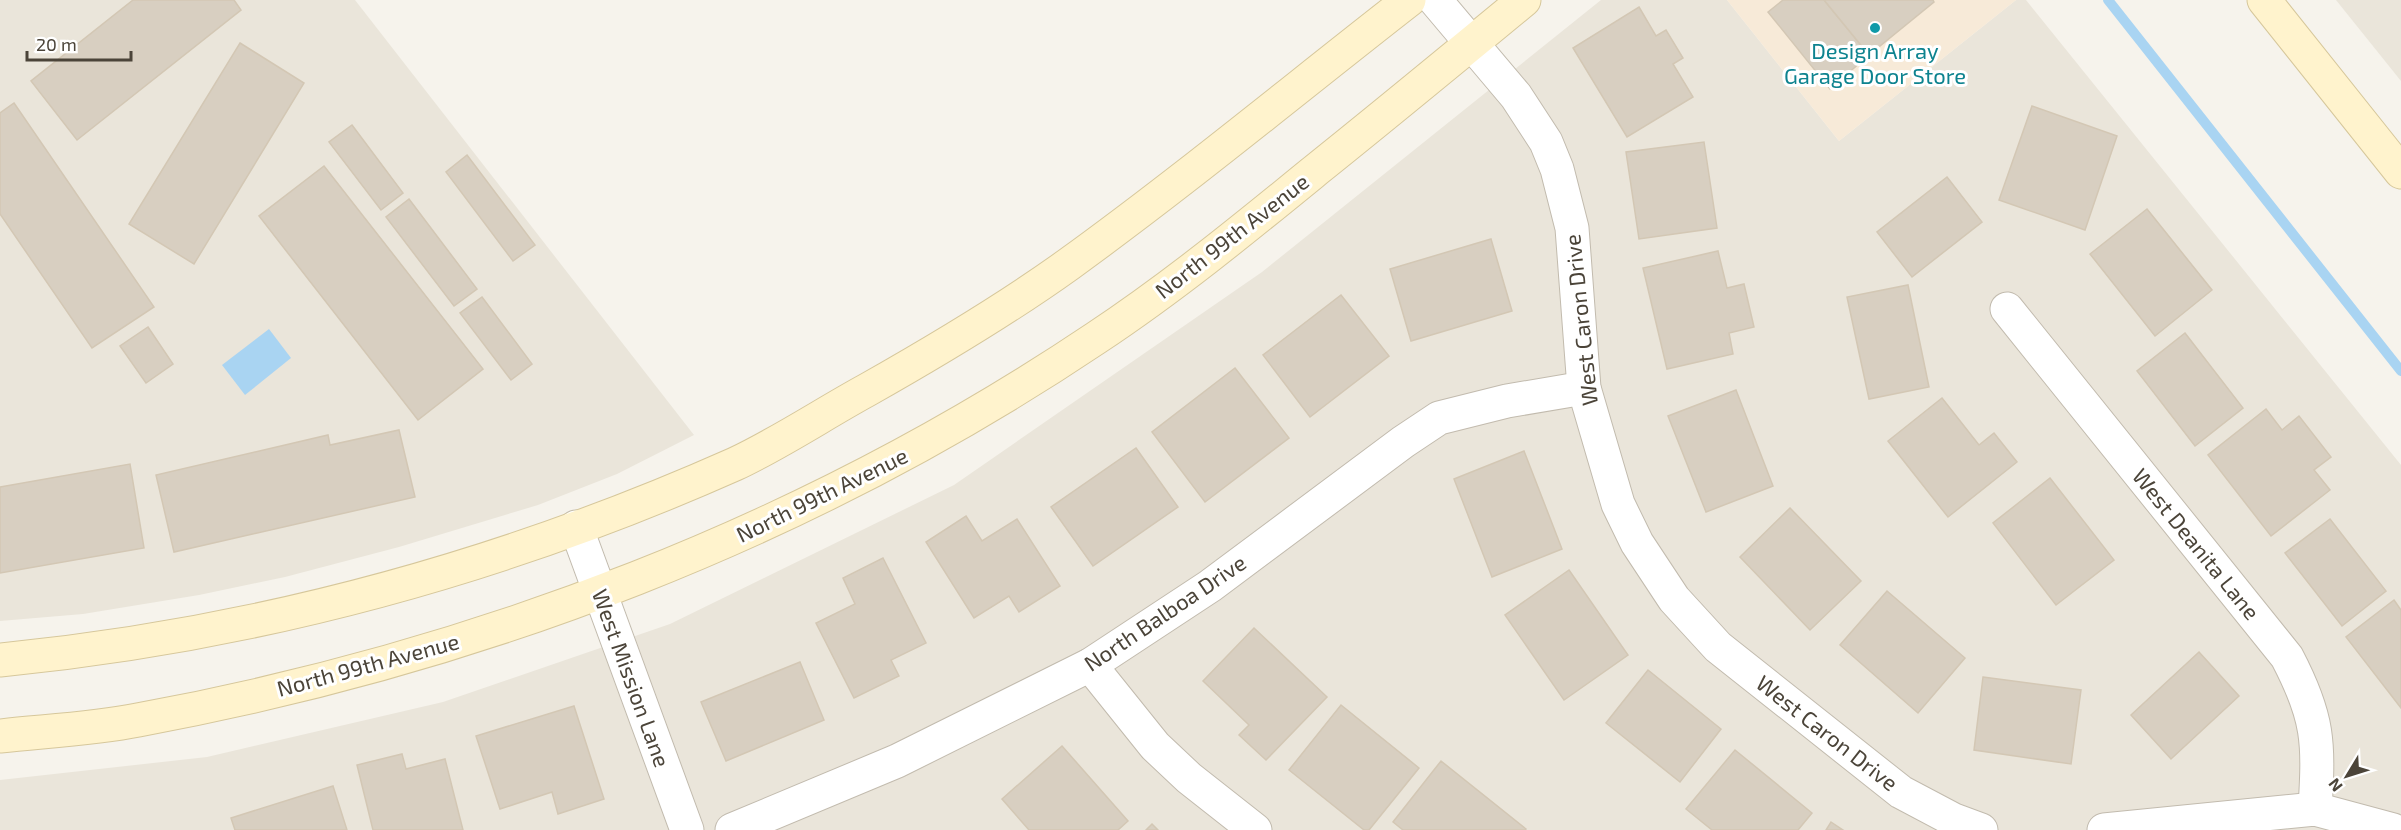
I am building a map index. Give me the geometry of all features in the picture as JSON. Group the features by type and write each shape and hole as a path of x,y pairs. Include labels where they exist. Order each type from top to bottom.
{"main road":[{"path":"0,660 133,645 319,607 497,557 661,496 738,463 932,353 1067,265 1409,0"},
{"name":"North 99th Avenue","path":"0,736 134,721 342,677 600,593 768,523 867,474 982,410 1097,337 1220,248 1524,0"},
{"path":"2264,0 2401,172"}],"street":[{"name":"West Caron Drive","path":"1435,0 1516,96 1546,142 1557,168 1572,228 1584,388 1618,504 1637,543 1674,599 1718,647 1902,792 1954,820 1981,830"},
{"name":"West Deanita Lane","path":"2007,309 2287,657 2304,689 2315,723 2318,753 2315,809"},
{"name":"North Balboa Drive","path":"732,830 897,761 1090,665 1210,586 1403,442 1439,418 1507,401 1584,388"},
{"name":"West Mission Lane","path":"576,527 687,830"},
{"path":"1090,665 1155,746 1189,778 1256,830"},
{"path":"2104,830 2315,809 2393,830"}],"shaded area":[{"path":"0,0 355,0 694,435 617,474 538,505 399,547 285,577 199,595 83,614 0,621"},
{"path":"1601,0 1727,0 1839,141 2016,0 2026,0 2401,465 2401,830 0,830 0,780 207,757 443,702 670,624 954,485 1262,272"},
{"path":"1727,0 2016,0 1839,141"},
{"path":"2336,0 2401,0 2401,81"}],"water":[{"path":"269,329 291,358 245,395 222,365"}],"building":[{"path":"133,0 234,0 241,10 77,140 31,81"},
{"path":"1783,0 1824,0 1869,55 1830,89 1768,12"},
{"name":"Design Array Garage Door Store","path":"1824,0 1933,0 1934,2 1869,55"},
{"path":"1639,7 1656,36 1666,30 1683,58 1673,64 1693,97 1627,137 1573,48"},
{"path":"240,43 304,83 194,264 129,224"},
{"path":"14,103 154,307 92,348 0,214 0,113"},
{"path":"2032,106 2117,136 2085,230 1999,200"},
{"path":"352,125 403,193 381,210 329,142"},
{"path":"1704,142 1717,228 1639,239 1626,152"},
{"path":"467,155 535,245 513,261 446,172"},
{"path":"324,166 483,369 418,420 259,216"},
{"path":"1947,177 1982,222 1912,277 1877,232"},
{"path":"409,199 477,289 454,306 386,217"},
{"path":"2147,209 2212,290 2155,336 2090,254"},
{"path":"1491,239 1512,311 1411,341 1390,269"},
{"path":"1718,251 1727,288 1744,284 1754,327 1729,333 1733,354 1667,369 1643,268"},
{"path":"1908,285 1929,387 1869,399 1847,297"},
{"path":"1341,295 1389,356 1310,417 1263,355"},
{"path":"482,297 532,364 511,380 460,313"},
{"path":"148,327 173,364 146,383 120,346"},
{"path":"2185,333 2243,408 2195,446 2137,371"},
{"path":"1235,368 1289,438 1205,502 1152,432"},
{"path":"1736,390 1773,486 1706,512 1668,416"},
{"path":"1942,398 1979,445 1994,433 2017,462 1948,517 1888,441"},
{"path":"2266,409 2282,430 2299,416 2331,457 2314,470 2330,490 2271,536 2208,455"},
{"path":"399,430 415,497 174,552 156,475 328,435 330,445"},
{"path":"1136,448 1178,507 1093,566 1051,507"},
{"path":"1524,451 1562,549 1492,577 1454,479"},
{"path":"130,464 144,548 0,573 0,487"},
{"path":"2050,478 2114,560 2056,605 1993,523"},
{"path":"1790,508 1861,581 1810,630 1740,557"},
{"path":"966,516 982,541 1017,519 1060,586 1019,612 1009,596 974,618 926,542"},
{"path":"2330,519 2386,591 2342,626 2285,553"},
{"path":"883,558 926,643 891,660 899,676 854,698 816,623 855,604 843,578"},
{"path":"1569,570 1628,655 1564,700 1505,615"},
{"path":"1887,591 1965,658 1918,713 1840,645"},
{"path":"2394,600 2401,610 2401,708 2346,637"},
{"path":"1254,628 1327,697 1266,760 1239,735 1249,725 1203,681"},
{"path":"2199,652 2239,696 2171,759 2131,715"},
{"path":"800,662 824,720 726,761 701,702"},
{"path":"1648,670 1721,729 1680,782 1606,723"},
{"path":"1983,677 2081,690 2071,764 1974,750"},
{"path":"1341,705 1419,768 1369,830 1364,830 1289,770"},
{"path":"574,706 604,799 558,814 552,792 500,809 476,736"},
{"path":"1062,746 1128,821 1118,830 1029,830 1002,799"},
{"path":"1735,750 1812,813 1798,830 1712,830 1686,809"},
{"path":"402,754 406,769 445,759 463,830 373,830 357,765"},
{"path":"1441,761 1526,829 1403,830 1393,822"},
{"path":"333,786 347,830 235,830 231,818"},
{"path":"1831,822 1843,830 1826,830"},
{"path":"1152,824 1158,830 1146,830"}],"waterway":[{"path":"2108,0 2401,371"}],"place":[{"name":"Design Array Garage Door Store","path":"1875,28"}]}
